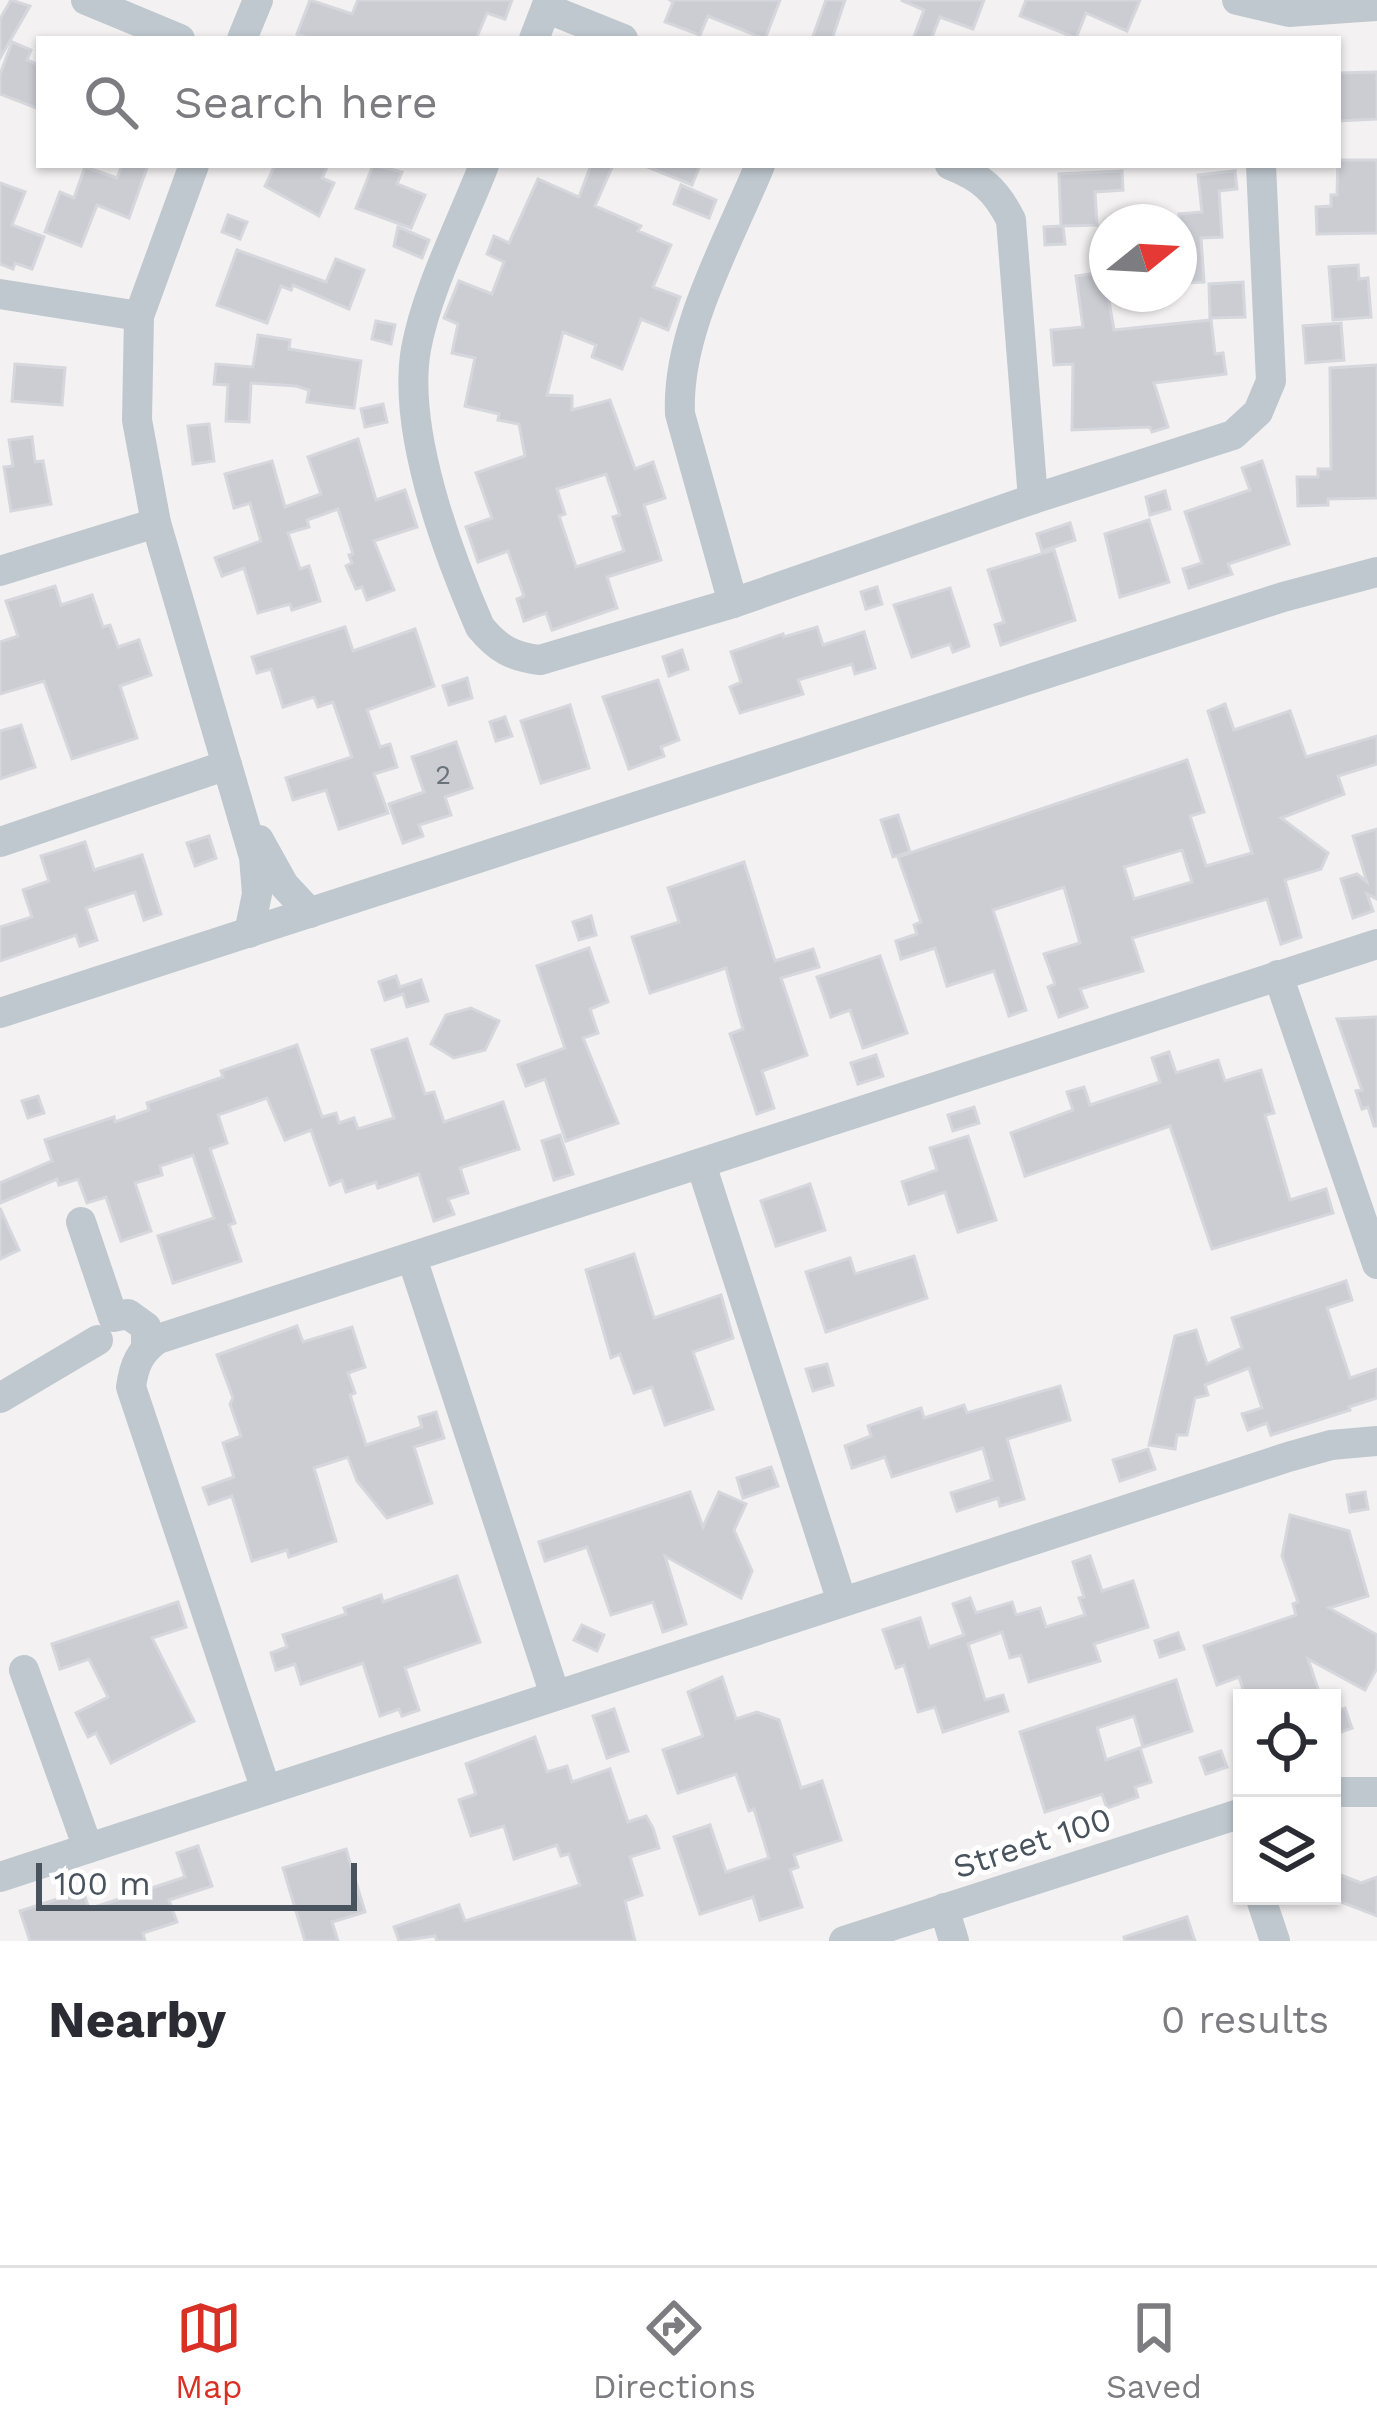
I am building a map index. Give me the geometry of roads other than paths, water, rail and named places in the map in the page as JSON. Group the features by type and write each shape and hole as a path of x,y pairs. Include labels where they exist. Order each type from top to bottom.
{"street":[{"path":"86,0 173,36"},
{"path":"243,36 258,0"},
{"path":"1253,36 1245,3 1289,12 1377,6"},
{"path":"535,36 547,4 616,36"},
{"path":"193,168 139,316 137,420 156,523 238,797 256,874 249,932"},
{"path":"483,168 417,344 413,419 421,456 480,627 495,646 516,657 540,660 734,603 1233,435 1258,412 1270,381 1261,168"},
{"path":"734,603 680,414 679,385 693,328 759,168"},
{"path":"957,168 977,176 998,195 1011,220 1033,499"},
{"path":"0,294 139,316"},
{"path":"0,571 156,523"},
{"path":"0,1013 1283,597 1377,572"},
{"path":"0,842 227,764"},
{"path":"238,797 274,869 310,913"},
{"path":"140,1356 158,1339 1377,944"},
{"path":"1278,975 1377,1262"},
{"path":"701,1164 842,1602"},
{"path":"81,1222 105,1329"},
{"path":"412,1258 555,1695"},
{"path":"0,1398 128,1314 146,1327 131,1387 266,1790"},
{"path":"0,1877 1288,1457 1330,1445 1377,1441"},
{"path":"24,1670 88,1848"},
{"path":"1341,1792 1377,1792"},
{"name":"Street 100","path":"844,1941 1233,1825"},
{"path":"1263,1905 1275,1941"},
{"path":"944,1908 955,1941"}]}
